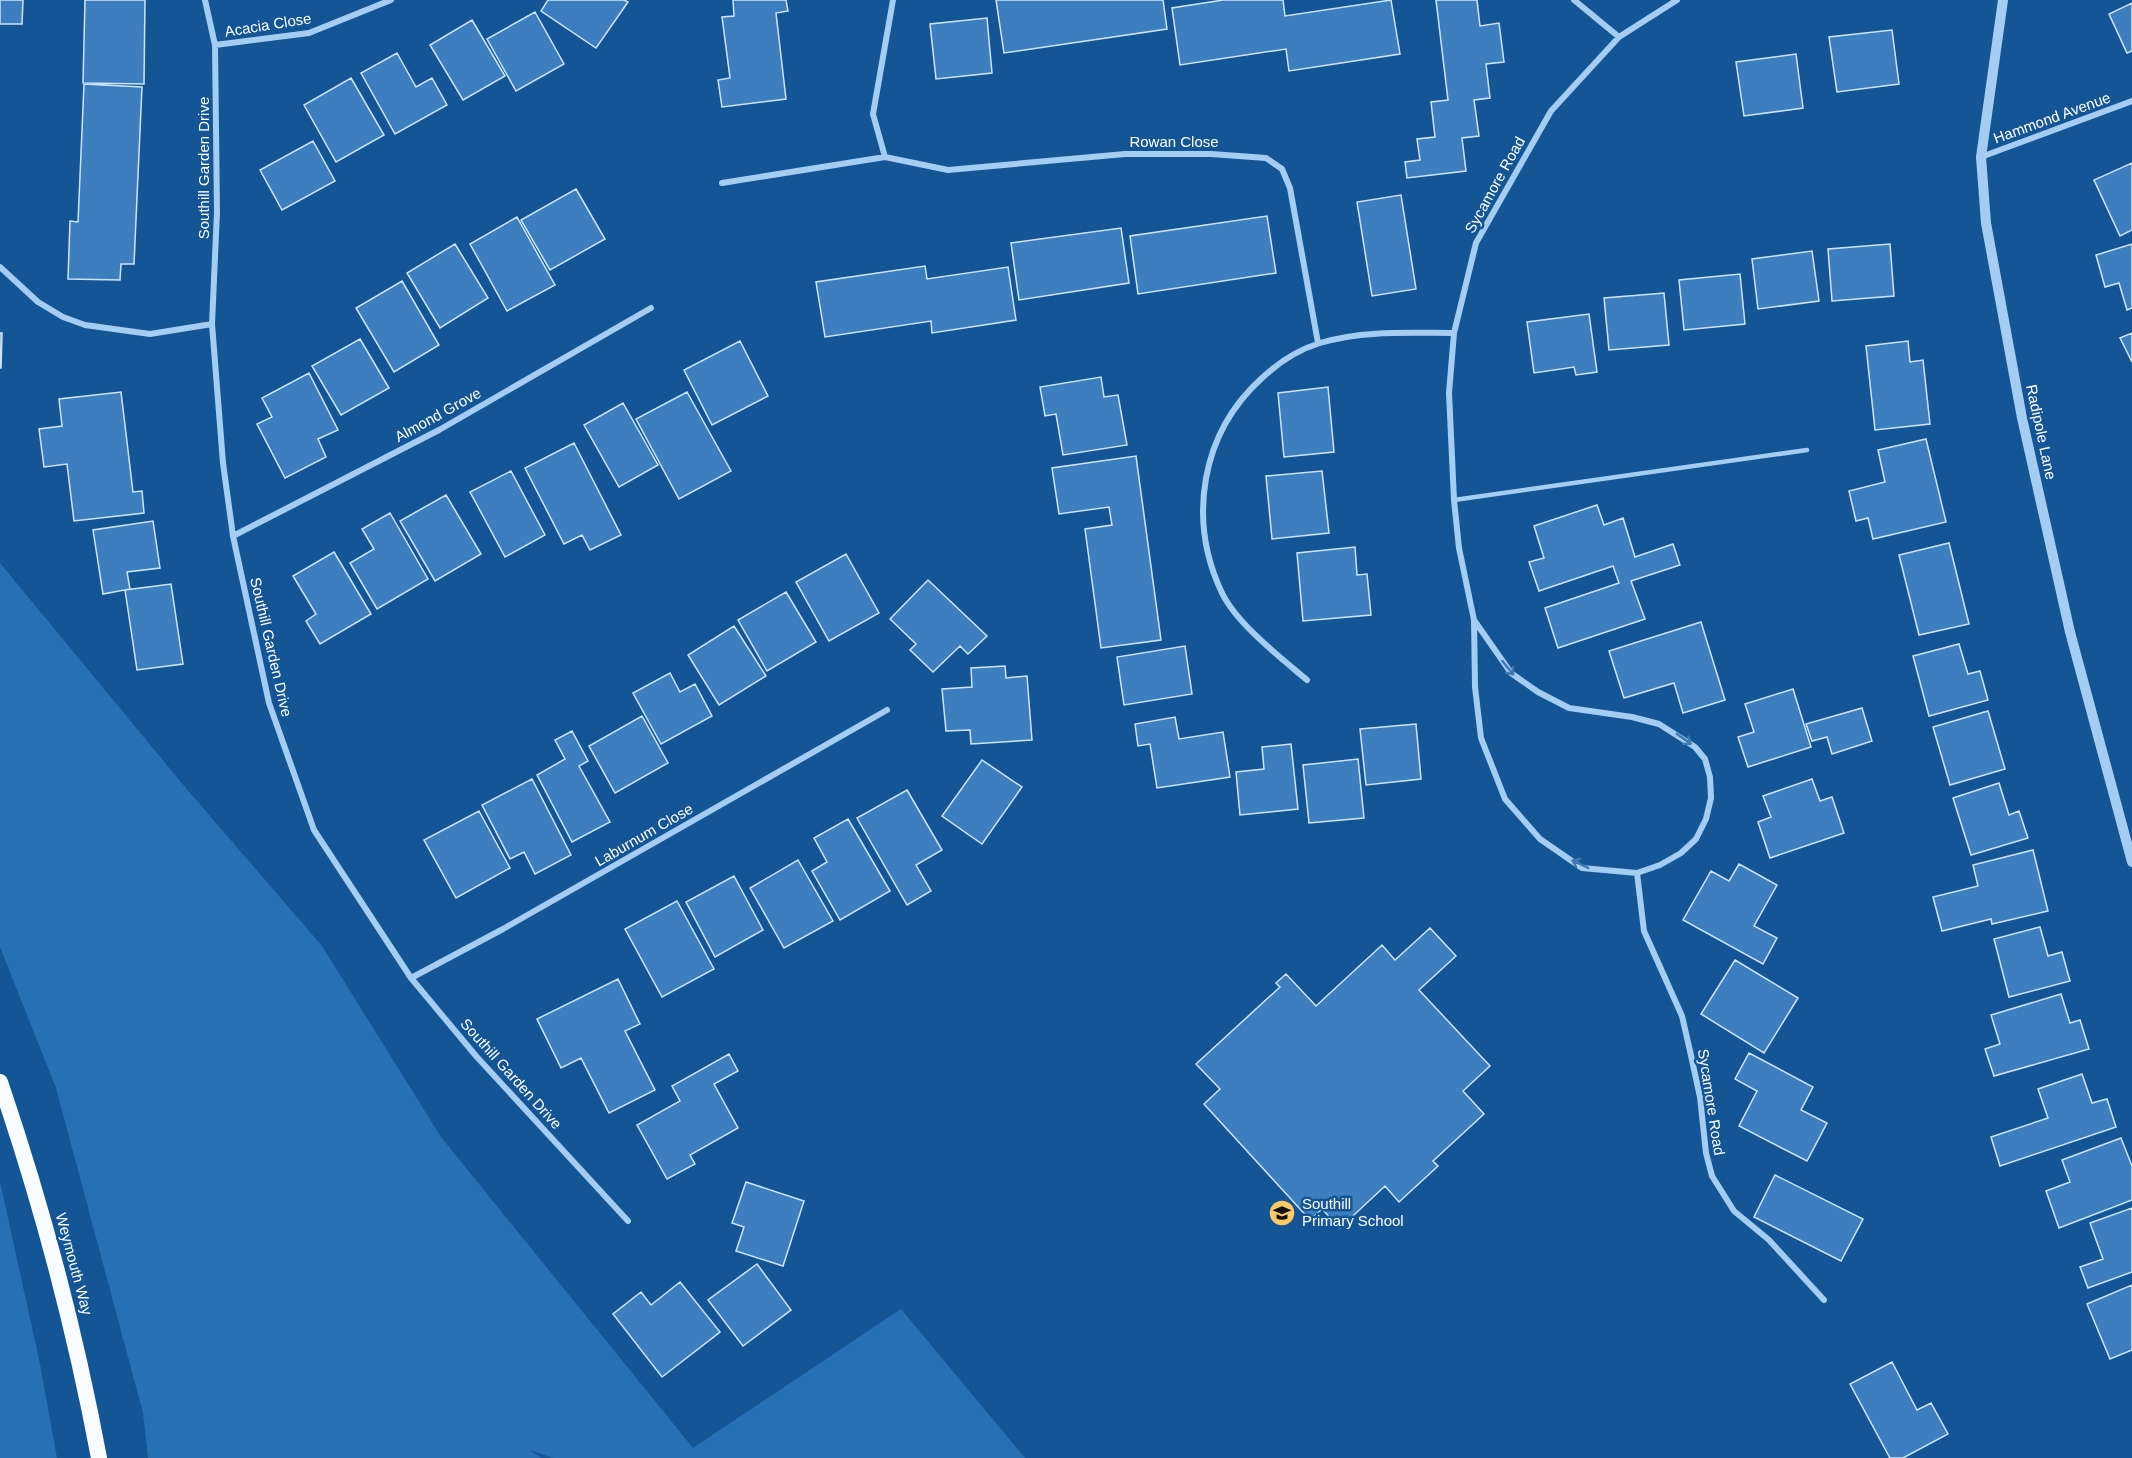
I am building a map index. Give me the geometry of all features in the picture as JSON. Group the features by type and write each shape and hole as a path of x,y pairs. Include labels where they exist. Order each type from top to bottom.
{"highway":[{"name":"Weymouth Way","path":"0,1082 48,1234 71,1325 99,1458"}],"street":[{"name":"Southill Garden Drive","path":"205,0 215,45 217,213 212,324 223,463 233,536 269,704 314,830 411,978 476,1056 628,1221"},
{"name":"Acacia Close","path":"215,45 309,33 391,0"},
{"path":"885,157 873,114 893,0"},
{"path":"1574,0 1619,37"},
{"name":"Sycamore Road","path":"1474,620 1511,673 1538,692 1569,708 1632,717 1659,724 1678,734 1695,747 1705,759 1710,777 1711,798 1706,819 1696,839 1681,853 1660,865 1637,873 1582,868 1540,839 1505,799 1481,738 1475,687 1474,620 1460,548 1454,500 1449,393 1455,333 1476,243 1551,111 1619,37 1677,0"},
{"name":"Radipole Lane","path":"2003,0 1981,157 1986,222 2025,430 2070,632 2132,862"},
{"name":"Hammond Avenue","path":"1981,157 2132,101"},
{"name":"Rowan Close","path":"722,183 885,157 948,170 1125,153 1242,154 1266,158 1282,169 1290,188 1318,344"},
{"path":"0,267 38,302 63,317 85,325 150,334 212,324"},
{"name":"Almond Grove","path":"233,536 439,430 651,309"},
{"path":"1307,680 1241,618 1223,595 1209,559 1201,513 1208,463 1228,415 1246,392 1269,372 1291,355 1318,344 1365,333 1455,333"},
{"name":"Laburnum Close","path":"411,978 503,929 887,710"},
{"name":"Sycamore Road","path":"1637,873 1644,931 1682,1016 1700,1097 1706,1153 1712,1176 1734,1210 1769,1240 1824,1300"}],"lane":[{"path":"1454,500 1807,450"}],"shaded area":[{"path":"0,563 185,787 322,946 441,1137 693,1448 901,1309 1025,1458 553,1458 529,1450 542,1458 148,1458 143,1413 56,1088 0,947"},
{"path":"0,1182 40,1364 57,1458 0,1458"}],"building":[{"path":"0,0 23,0 22,24 0,24"},
{"path":"85,0 145,0 144,84 83,83"},
{"path":"548,0 624,0 628,2 596,48 541,11"},
{"path":"733,0 786,0 788,11 776,13 786,99 722,107 718,80 730,78 722,17 734,16"},
{"path":"996,0 1163,0 1167,29 1004,53"},
{"path":"1223,0 1283,0 1285,16 1391,0 1400,54 1289,71 1286,49 1180,65 1172,8"},
{"path":"1436,0 1477,0 1480,26 1499,23 1504,62 1486,64 1490,98 1474,100 1479,136 1462,138 1466,171 1407,178 1405,162 1420,160 1417,139 1435,137 1431,102 1448,100"},
{"path":"2132,3 2132,51 2127,53 2109,14"},
{"path":"535,12 564,64 516,91 487,39"},
{"path":"987,18 992,73 936,79 930,24"},
{"path":"472,20 505,76 463,100 430,45"},
{"path":"1892,30 1899,84 1837,92 1829,37"},
{"path":"397,53 416,87 432,78 447,105 395,134 361,73"},
{"path":"1796,54 1803,108 1744,116 1736,62"},
{"path":"351,78 384,135 336,162 304,105"},
{"path":"84,84 142,87 134,264 121,264 120,280 68,279 70,221 78,222"},
{"path":"313,141 335,181 282,210 260,170"},
{"path":"2132,163 2132,230 2120,236 2094,180"},
{"path":"576,189 605,239 550,270 521,220"},
{"path":"1401,195 1416,289 1372,296 1357,202"},
{"path":"1267,216 1276,273 1138,294 1130,236"},
{"path":"517,217 555,285 507,311 470,244"},
{"path":"1121,228 1129,283 1019,300 1011,243"},
{"path":"455,244 488,298 440,328 407,273"},
{"path":"1890,244 1894,296 1832,301 1828,249"},
{"path":"2132,244 2132,308 2127,310 2119,283 2105,287 2096,255"},
{"path":"1812,251 1819,301 1758,309 1752,259"},
{"path":"925,266 927,279 1008,267 1016,320 932,333 931,321 825,337 816,282"},
{"path":"1740,274 1745,324 1684,330 1679,280"},
{"path":"402,281 439,345 394,372 356,308"},
{"path":"1664,293 1669,345 1609,350 1604,298"},
{"path":"1589,314 1597,372 1576,375 1574,367 1534,373 1527,322"},
{"path":"0,333 2,333 1,368 0,368"},
{"path":"2132,333 2132,362 2120,338"},
{"path":"360,339 389,388 341,415 312,366"},
{"path":"740,341 768,396 712,425 684,370"},
{"path":"1908,341 1910,362 1923,360 1930,424 1875,430 1866,346"},
{"path":"309,373 338,430 318,439 326,457 285,478 257,424 272,417 262,398"},
{"path":"1101,377 1104,397 1118,395 1127,445 1063,455 1056,414 1045,416 1040,387"},
{"path":"1328,387 1334,452 1284,457 1278,393"},
{"path":"121,392 133,492 142,491 144,513 74,521 67,464 44,467 39,429 62,426 59,399"},
{"path":"687,392 731,471 679,499 636,419"},
{"path":"623,403 658,465 619,487 584,425"},
{"path":"1926,439 1946,522 1873,539 1868,518 1856,521 1849,491 1885,482 1878,450"},
{"path":"574,443 621,535 590,550 582,535 564,544 525,468"},
{"path":"1136,456 1161,640 1101,648 1085,529 1112,525 1109,507 1059,514 1052,468"},
{"path":"511,471 545,535 505,557 470,492"},
{"path":"1322,471 1329,533 1272,539 1266,476"},
{"path":"446,495 481,554 435,581 400,521"},
{"path":"1597,505 1604,525 1623,518 1635,557 1673,544 1680,565 1631,581 1645,619 1558,648 1545,608 1619,583 1613,566 1539,591 1529,562 1544,558 1534,526"},
{"path":"390,513 428,579 377,609 350,563 374,549 362,529"},
{"path":"153,521 160,568 127,572 130,589 103,594 93,530"},
{"path":"1949,543 1969,624 1919,635 1899,555"},
{"path":"1355,547 1357,575 1367,574 1371,615 1303,621 1297,553"},
{"path":"334,552 371,614 320,644 306,621 316,614 293,576"},
{"path":"846,554 879,613 829,641 796,582"},
{"path":"928,580 987,636 968,654 960,646 933,672 910,650 916,644 890,619"},
{"path":"171,584 183,664 137,670 125,590"},
{"path":"786,592 816,642 767,671 738,620"},
{"path":"1701,622 1725,700 1683,713 1674,683 1624,698 1609,651"},
{"path":"734,626 766,676 719,705 688,655"},
{"path":"1959,644 1968,674 1980,671 1988,700 1929,716 1913,656"},
{"path":"1185,646 1192,694 1124,705 1117,657"},
{"path":"1005,666 1006,678 1027,676 1032,740 971,744 970,730 946,731 942,689 972,687 971,668"},
{"path":"670,673 680,692 695,684 712,716 661,744 633,693"},
{"path":"1793,689 1811,747 1748,767 1738,737 1754,732 1745,704"},
{"path":"1862,708 1872,741 1832,754 1827,737 1812,741 1806,724"},
{"path":"1988,711 2005,769 1950,785 1933,727"},
{"path":"642,716 668,763 615,793 589,746"},
{"path":"1175,717 1179,739 1223,732 1230,777 1157,788 1150,744 1138,746 1135,724"},
{"path":"1416,724 1421,779 1366,785 1360,729"},
{"path":"572,731 588,761 579,766 610,822 572,842 537,775 565,759 555,740"},
{"path":"1291,744 1298,809 1240,815 1236,772 1264,769 1262,747"},
{"path":"1358,759 1364,818 1309,823 1303,765"},
{"path":"982,760 1022,787 982,844 942,816"},
{"path":"532,779 571,855 535,874 524,852 510,859 482,805"},
{"path":"1812,779 1820,801 1832,797 1844,833 1770,858 1758,822 1771,817 1763,796"},
{"path":"1999,783 2009,815 2019,811 2028,838 1971,855 1953,798"},
{"path":"907,790 942,850 916,865 931,891 907,905 857,818"},
{"path":"479,811 510,868 456,898 424,840"},
{"path":"848,819 890,891 840,920 812,871 827,862 814,838"},
{"path":"2033,850 2048,911 1992,924 1991,919 1942,931 1933,897 1978,886 1973,865"},
{"path":"798,860 833,921 784,948 750,888"},
{"path":"1739,864 1777,885 1754,926 1777,938 1763,964 1683,920 1711,871 1729,881"},
{"path":"734,876 763,930 715,957 686,902"},
{"path":"677,901 714,969 662,997 625,929"},
{"path":"2040,927 2048,956 2062,952 2070,981 2009,997 1994,939"},
{"path":"1430,928 1456,956 1419,990 1490,1066 1463,1091 1484,1114 1433,1161 1438,1166 1399,1202 1385,1186 1340,1228 1322,1209 1310,1220 1204,1104 1220,1089 1196,1064 1280,987 1276,983 1286,974 1316,1006 1382,945 1395,960"},
{"path":"1735,960 1798,998 1764,1053 1701,1014"},
{"path":"618,979 640,1024 625,1031 655,1090 609,1113 581,1058 561,1068 537,1019"},
{"path":"2061,994 2070,1023 2080,1020 2089,1049 1994,1076 1985,1049 2000,1044 1991,1015"},
{"path":"1749,1053 1813,1087 1801,1110 1827,1123 1807,1161 1739,1126 1757,1091 1735,1079"},
{"path":"729,1054 738,1071 714,1084 738,1128 690,1155 695,1164 667,1179 637,1125 680,1101 672,1086"},
{"path":"2082,1074 2092,1103 2107,1099 2116,1127 2000,1166 1991,1137 2048,1118 2038,1089"},
{"path":"2121,1138 2132,1166 2132,1200 2059,1228 2046,1191 2070,1182 2062,1160"},
{"path":"1775,1175 1863,1219 1841,1261 1754,1217"},
{"path":"746,1182 804,1201 783,1266 736,1251 744,1227 732,1223"},
{"path":"2132,1208 2132,1272 2088,1288 2080,1267 2103,1259 2090,1223"},
{"path":"757,1264 791,1310 743,1346 708,1300"},
{"path":"680,1282 720,1332 662,1377 613,1314 641,1292 651,1305"},
{"path":"2132,1285 2132,1350 2110,1359 2087,1304"},
{"path":"1892,1362 1917,1410 1931,1403 1948,1434 1903,1458 1890,1458 1850,1384"}],"place":[{"name":"Southill Primary School","path":"1282,1213"}]}
